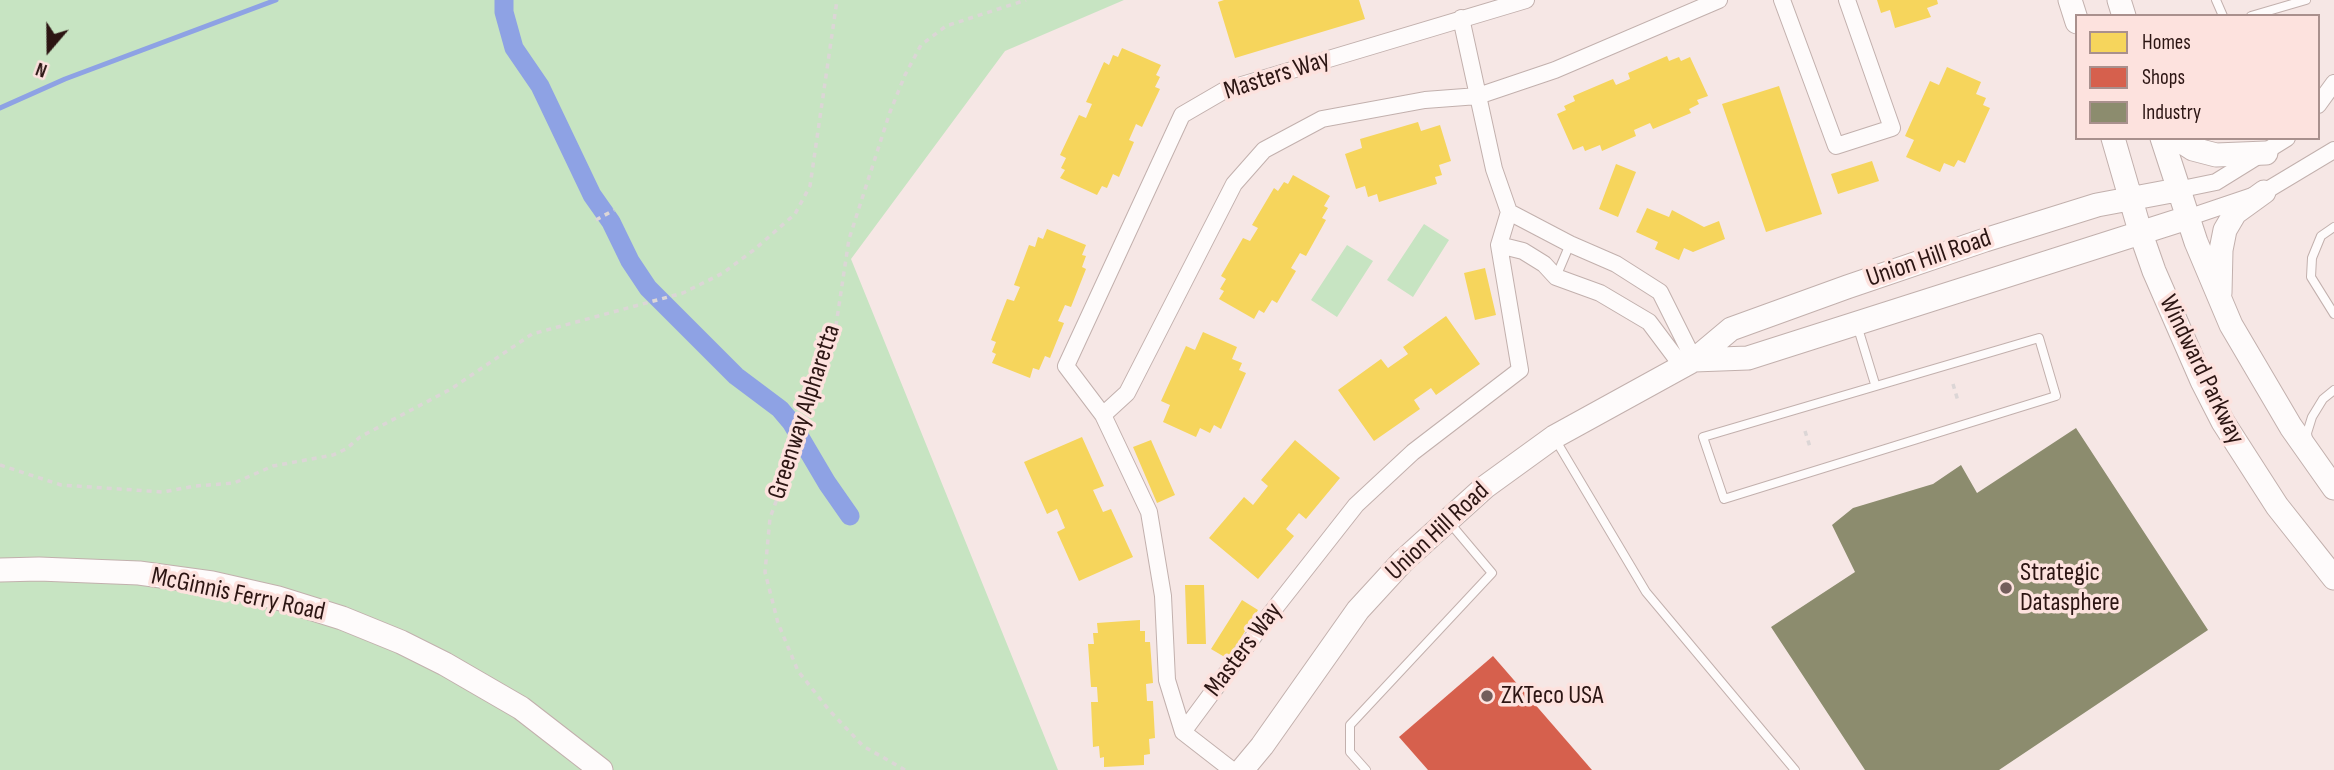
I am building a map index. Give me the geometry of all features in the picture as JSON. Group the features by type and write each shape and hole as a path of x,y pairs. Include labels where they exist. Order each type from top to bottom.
{"main road":[{"name":"Windward Parkway","path":"2114,140 2140,231 2169,309 2223,422 2277,506 2334,578"},
{"name":"Windward Parkway","path":"2163,140 2187,218 2231,325 2291,428 2334,488"},
{"path":"2179,140 2193,149 2216,155 2266,153"},
{"name":"Union Hill Road","path":"1242,770 1262,746 1358,610 1403,561 1500,475 1554,437 1688,363 1731,330 1841,289 2074,212 2177,190"},
{"path":"2220,300 2221,250 2225,230 2235,214 2264,192"},
{"name":"Union Hill Road","path":"1688,363 1748,358 2187,218"},
{"path":"1841,289 1857,324"},
{"name":"McGinnis Ferry Road","path":"0,570 39,569 164,576 212,583 278,598 342,618 401,642 445,664 510,702 601,770"}],"street":[{"path":"1525,0 1461,18 1494,169 1509,212 1570,244 1616,264 1660,292 1688,363"},
{"name":"Masters Way","path":"1103,415 1127,393 1234,184 1264,150 1322,119 1425,100 1478,96 1555,70 1719,0"},
{"path":"1782,0 1836,146 1892,128 1847,0"},
{"name":"Masters Way","path":"1183,732 1167,680 1163,596 1149,512 1103,415 1066,366 1182,115 1225,90 1461,18"},
{"path":"2320,102 2334,83"},
{"path":"2177,190 2216,182 2284,140"},
{"path":"2187,218 2264,192 2334,150"},
{"name":"Masters Way","path":"1183,732 1268,617 1356,505 1413,452 1520,370 1499,245 1509,212"},
{"path":"1499,245 1523,251 1544,264 1556,277 1600,293 1649,322 1688,363"},
{"path":"1649,322 1660,292"},
{"path":"1183,732 1232,770"}],"lane":[{"path":"2258,14 2306,0"},
{"path":"2334,228 2321,236 2312,258 2311,277 2334,314"},
{"path":"1556,277 1570,244"},
{"path":"1857,324 1875,384"},
{"path":"2039,338 2056,396 1724,499 1703,437 1875,384 2039,338"},
{"path":"2309,453 2307,433 2312,417 2323,399 2334,390"},
{"path":"1554,437 1646,592 1795,770"},
{"path":"1366,770 1350,752 1350,725 1492,573 1447,520"}],"path":[{"path":"0,465 61,485 163,492 234,483 273,466 333,455 346,449 360,437 451,389 532,334 684,293 723,273 795,214 810,186 838,0"},
{"name":"Greenway Alpharetta","path":"905,770 863,746 829,710 798,671 778,623 765,572 770,518 833,345 849,239 890,112 905,75 921,45 946,26 1026,0"},
{"path":"596,220 614,210"},
{"path":"1953,384 1958,401"},
{"path":"1805,431 1810,447"}],"green space":[{"path":"0,0 1124,0 1005,51 851,259 1058,770 0,770"},
{"path":"1424,224 1449,240 1413,297 1387,280"},
{"path":"1347,245 1373,261 1337,317 1311,300"}],"building: Homes":[{"path":"1359,0 1365,19 1235,58 1218,2"},
{"path":"1877,0 1937,0 1938,4 1927,8 1931,17 1895,28 1890,10 1881,13"},
{"path":"1122,48 1161,65 1156,75 1160,77 1155,87 1160,89 1142,127 1136,124 1129,140 1134,142 1119,177 1113,174 1107,188 1102,186 1097,195 1060,178 1065,170 1061,168 1066,158 1060,155 1079,115 1086,118 1092,104 1086,102 1104,62 1109,65 1113,55 1118,57"},
{"path":"1667,56 1669,61 1679,57 1681,61 1690,57 1708,96 1697,100 1699,104 1689,109 1691,113 1653,129 1650,123 1634,130 1636,136 1602,151 1600,145 1585,151 1583,146 1573,150 1557,114 1566,110 1564,106 1575,101 1573,96 1613,79 1616,85 1630,79 1628,73"},
{"path":"1947,67 1981,82 1976,94 1986,98 1983,105 1990,108 1965,163 1958,160 1954,167 1944,163 1940,172 1906,157 1914,140 1905,136 1930,81 1939,85"},
{"path":"1779,86 1822,214 1766,232 1722,104"},
{"path":"1418,122 1421,131 1440,125 1451,161 1439,165 1442,175 1435,177 1437,184 1379,202 1377,194 1368,197 1365,186 1356,189 1345,154 1362,148 1360,139"},
{"path":"1872,161 1879,181 1838,194 1831,174"},
{"path":"1616,164 1636,172 1618,217 1599,209"},
{"path":"1293,175 1330,196 1324,206 1328,208 1322,218 1326,220 1306,256 1300,253 1291,268 1296,271 1277,303 1272,300 1264,313 1259,310 1254,319 1219,299 1224,291 1220,289 1226,279 1221,276 1243,238 1250,241 1258,228 1252,225 1274,188 1278,191 1284,182 1288,184"},
{"path":"1647,208 1669,217 1672,210 1704,227 1719,221 1725,239 1693,252 1684,248 1679,260 1655,249 1658,242 1636,232"},
{"path":"1047,229 1086,245 1082,255 1086,256 1082,267 1086,269 1071,307 1065,305 1058,321 1064,323 1050,358 1045,356 1039,370 1033,368 1030,378 992,363 996,354 992,352 996,342 991,340 1007,299 1014,301 1020,287 1014,285 1029,245 1035,247 1038,237 1043,239"},
{"path":"1485,268 1496,315 1475,320 1464,273"},
{"path":"1446,316 1480,364 1436,395 1431,388 1414,400 1420,409 1374,441 1338,390 1381,359 1388,368 1408,354 1403,347"},
{"path":"1203,332 1237,347 1232,359 1242,363 1239,370 1246,373 1221,429 1214,425 1210,433 1200,428 1196,437 1163,422 1170,405 1161,401 1186,346 1195,350"},
{"path":"1082,437 1104,486 1093,490 1103,512 1111,509 1133,557 1079,581 1057,532 1065,528 1057,509 1047,514 1024,462"},
{"path":"1151,440 1175,495 1157,503 1133,447"},
{"path":"1295,440 1340,478 1306,519 1299,513 1286,529 1294,536 1258,579 1209,538 1244,497 1253,505 1268,486 1261,480"},
{"path":"1185,585 1204,585 1206,644 1187,644"},
{"path":"1242,600 1258,610 1228,659 1211,649"},
{"path":"1140,620 1140,631 1145,631 1145,642 1150,642 1153,683 1146,684 1147,701 1153,701 1155,738 1149,739 1150,754 1144,755 1144,765 1104,767 1104,757 1100,758 1099,746 1093,747 1091,702 1098,702 1097,687 1091,687 1088,644 1094,644 1093,633 1098,633 1097,623"}],"building: Shops":[{"name":"ZKTeco USA","path":"1493,656 1592,770 1428,770 1399,737"}],"building: Industry":[{"name":"Strategic Datasphere","path":"2076,428 2208,630 1999,770 1865,770 1771,627 1855,572 1832,525 1853,508 1933,484 1961,465 1977,493"}],"waterway":[{"path":"0,108 65,79 276,0"},
{"path":"504,0 504,12 514,48 540,86 592,195 611,222 630,261 648,288 736,376 780,409 850,516"}],"place":[{"name":"Strategic Datasphere","path":"2006,588"},
{"name":"ZKTeco USA","path":"1487,696"}]}
